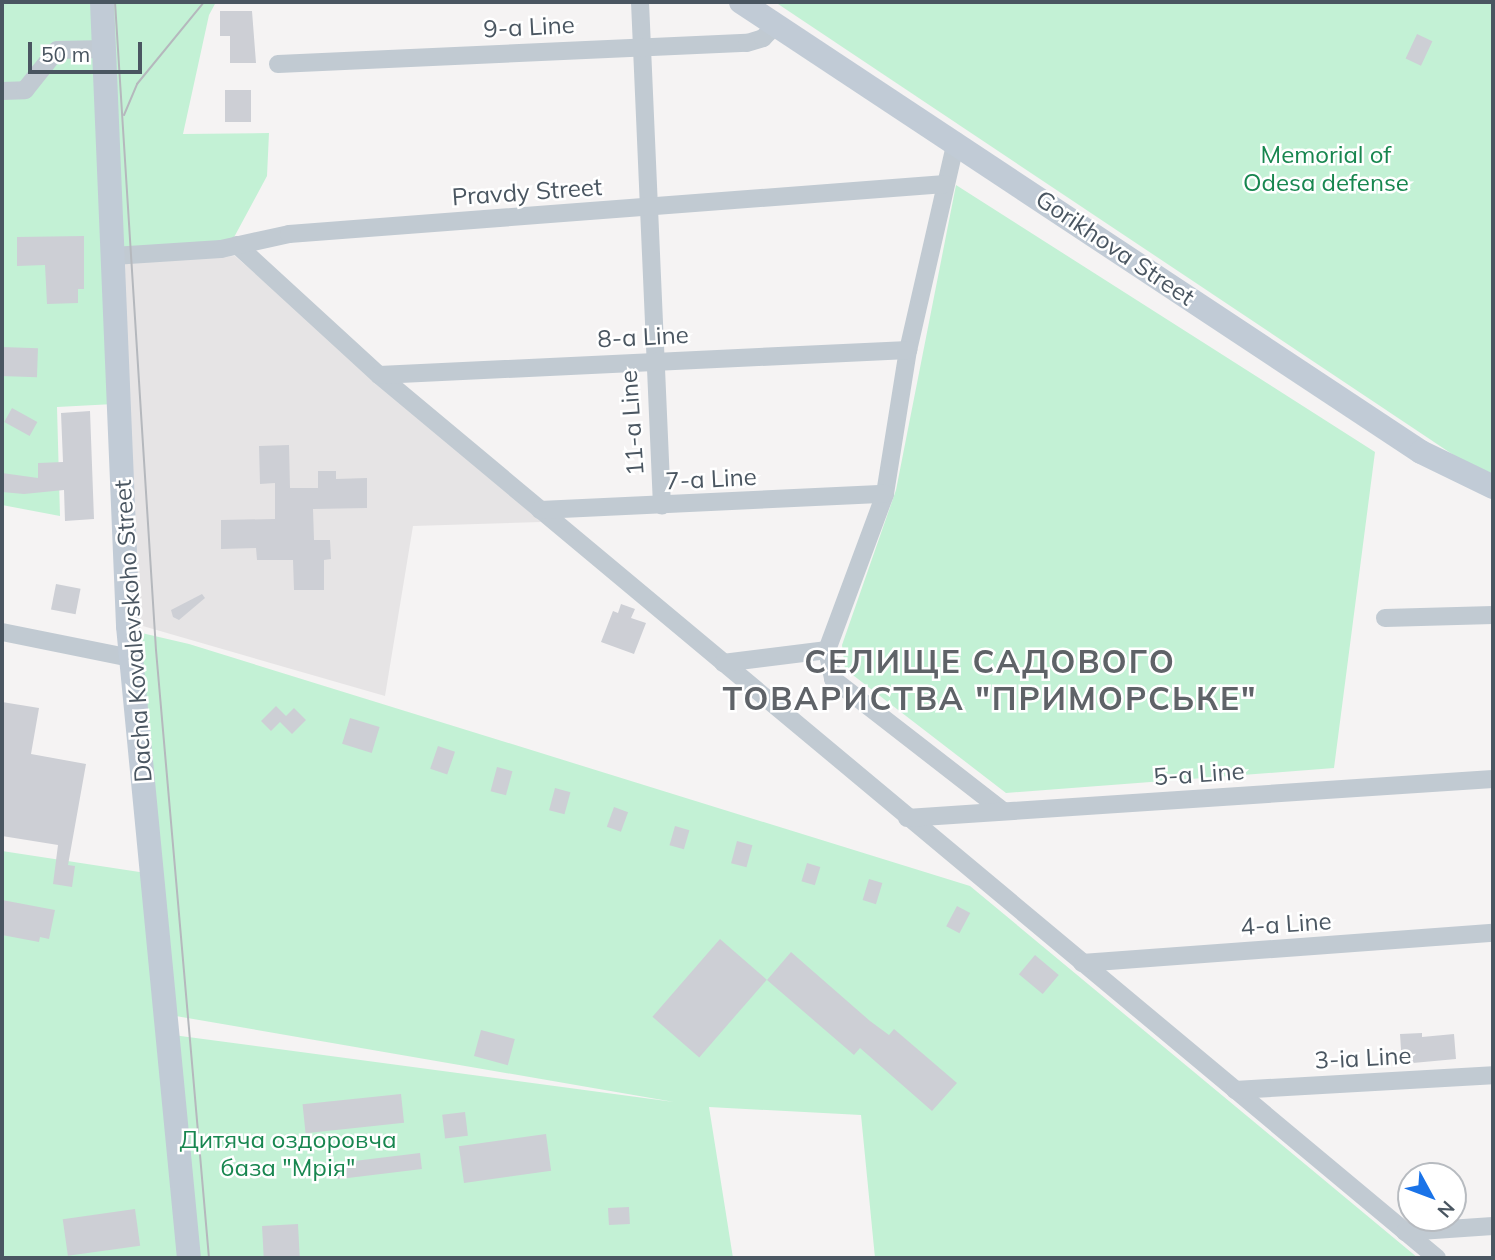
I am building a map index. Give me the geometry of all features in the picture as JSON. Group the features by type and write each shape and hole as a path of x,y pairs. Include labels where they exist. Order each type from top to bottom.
{"street":[{"name":"Dacha Kovalevskoho Street","path":"102,2 131,658 189,1258"},
{"name":"11-a Line","path":"640,2 653,360 662,506"},
{"name":"Gorikhova Street","path":"741,2 956,141 1421,452 1493,487"},
{"name":"9-a Line","path":"278,64 755,42 777,24"},
{"path":"2,91 25,90 57,50 104,49"},
{"path":"956,141 908,350 885,494 827,650 833,679 1003,811"},
{"name":"Pravdy Street","path":"113,256 237,245 303,233 946,184"},
{"path":"237,245 379,375 1397,1225"},
{"name":"8-a Line","path":"379,375 908,350"},
{"name":"7-a Line","path":"540,510 885,494"},
{"path":"1385,618 1493,615"},
{"path":"2,632 131,658"},
{"path":"723,663 827,650"},
{"name":"5-a Line","path":"907,818 1493,779"},
{"name":"4-a Line","path":"1082,963 1493,933"},
{"name":"3-ia Line","path":"1235,1090 1493,1075"},
{"path":"1467,1228 1493,1226"},
{"path":"1405,1232 1437,1258"}],"shaded area":[{"path":"235,256 541,522 413,526 385,696 129,622 118,262"}],"green space":[{"path":"2,2 96,2 114,404 57,407 60,516 2,505"},
{"path":"107,2 216,2 209,15 183,134 269,133 267,176 232,241 119,251"},
{"name":"Memorial of Odesa defense","path":"775,2 1493,2 1493,474 1458,458"},
{"path":"956,185 1375,452 1334,768 1006,793 845,669 842,645 896,490"},
{"name":"Дитяча оздоровча база \"Мрія\"","path":"133,631 189,644 970,886 1418,1258 875,1258 861,1115 709,1107 733,1258 194,1258 173,1035 674,1102 170,1015"},
{"path":"2,851 146,873 182,1258 2,1258"}],"building":[{"path":"220,11 252,11 256,63 230,63 230,36 220,36"},
{"path":"1417,34 1432,41 1421,66 1406,58"},
{"path":"225,90 251,90 251,122 225,122"},
{"path":"84,236 84,289 78,289 78,303 47,304 45,265 17,266 17,237"},
{"path":"2,347 38,348 37,377 2,376"},
{"path":"12,408 37,422 30,436 4,422"},
{"path":"90,411 94,519 65,521 64,490 24,494 2,492 2,473 38,478 38,463 63,462 61,413"},
{"path":"289,445 290,488 318,488 318,471 336,471 336,479 367,478 367,508 313,509 314,540 330,540 331,559 324,560 324,590 294,590 293,560 257,560 256,548 221,549 221,520 275,519 275,483 260,484 259,446"},
{"path":"56,584 81,589 76,614 51,610"},
{"path":"202,594 205,598 179,620 173,617 171,610"},
{"path":"621,604 635,609 631,618 646,623 634,654 601,642 613,611 618,613"},
{"path":"2,702 39,708 31,754 86,764 68,865 75,866 72,887 53,884 58,845 2,836"},
{"path":"276,706 286,716 294,708 306,720 292,734 280,722 271,731 261,721"},
{"path":"350,718 380,727 372,753 342,744"},
{"path":"438,746 455,752 447,775 430,769"},
{"path":"497,767 512,771 506,795 491,791"},
{"path":"555,788 570,792 565,814 549,810"},
{"path":"614,807 628,812 621,832 607,827"},
{"path":"675,826 689,830 684,849 669,845"},
{"path":"737,841 752,845 747,867 731,863"},
{"path":"807,863 820,867 815,885 801,881"},
{"path":"869,879 882,883 876,904 863,900"},
{"path":"2,900 55,910 49,939 40,937 39,942 2,935"},
{"path":"957,906 970,913 959,933 946,926"},
{"path":"720,939 767,980 699,1057 652,1017"},
{"path":"791,952 870,1021 889,1035 894,1029 957,1083 932,1111 860,1048 854,1055 767,980"},
{"path":"1035,955 1059,975 1043,994 1019,974"},
{"path":"481,1030 515,1039 508,1065 474,1056"},
{"path":"1422,1033 1422,1037 1454,1034 1456,1059 1402,1064 1400,1034"},
{"path":"401,1094 404,1123 306,1133 303,1104"},
{"path":"465,1112 468,1136 445,1139 442,1115"},
{"path":"546,1134 551,1171 464,1183 459,1146"},
{"path":"420,1153 422,1169 338,1179 336,1163"},
{"path":"629,1207 630,1224 609,1225 608,1208"},
{"path":"135,1209 140,1246 68,1256 63,1219"},
{"path":"298,1224 300,1258 264,1258 262,1226"}],"tram line":[{"path":"115,2 156,650 209,1258"},
{"path":"124,115 137,84 204,2"}],"district":[{"name":"СЕЛИЩЕ САДОВОГО ТОВАРИСТВА \"ПРИМОРСЬКЕ\"","path":"990,680"}]}
